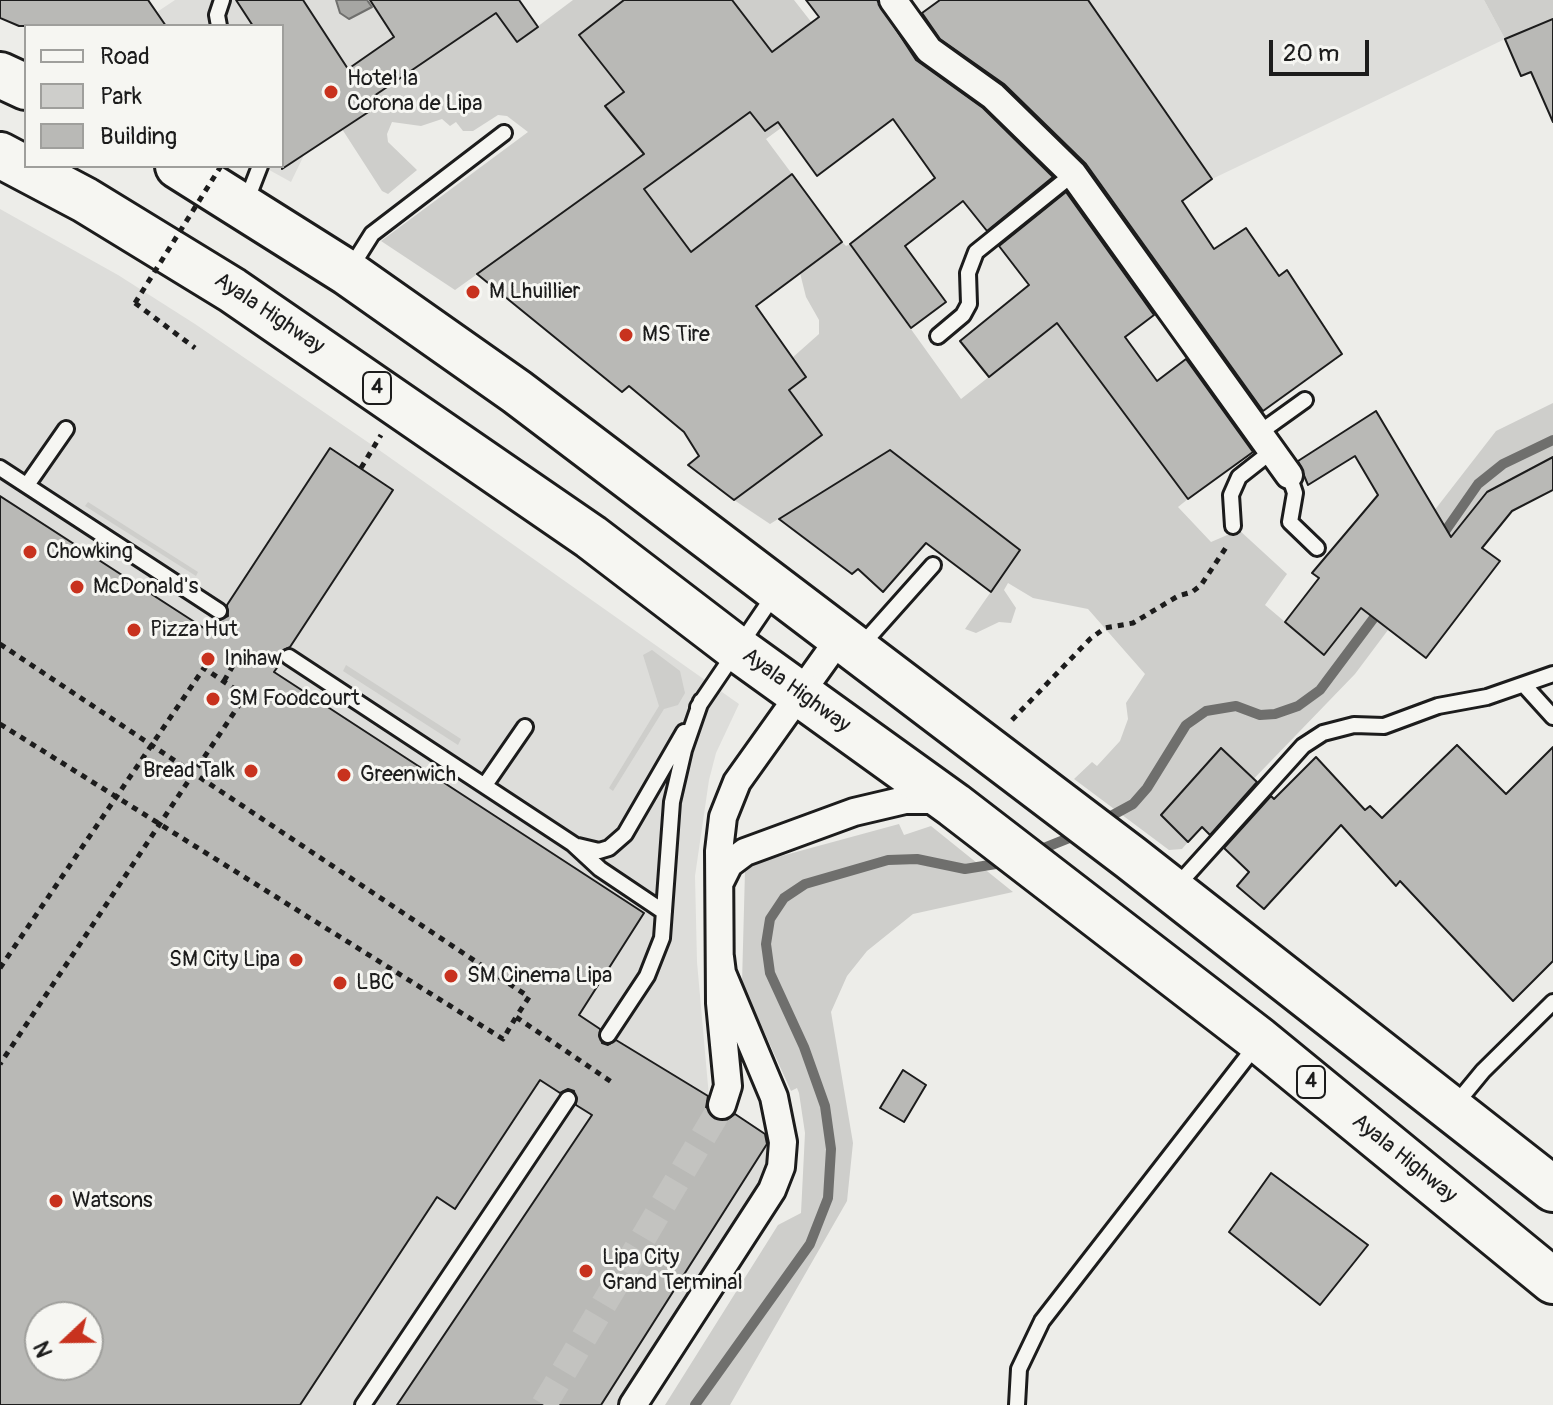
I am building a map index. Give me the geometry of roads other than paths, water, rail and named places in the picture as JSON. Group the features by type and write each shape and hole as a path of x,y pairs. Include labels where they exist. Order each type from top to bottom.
{"highway":[{"path":"0,75 24,86"},
{"name":"Ayala Highway","path":"4,159 161,244 313,344 591,537 736,648 951,803 1259,1040 1553,1281"},
{"path":"181,168 348,273 494,374 1131,858 1553,1189"}],"street":[{"path":"893,0 929,50 993,96 1073,174 1289,475"},
{"path":"722,1105 728,1086 720,957 720,842 729,799 799,693 848,645"},
{"path":"721,880 729,864 745,852 854,812 905,800 951,803"},
{"path":"633,1405 772,1190 781,1167 783,1142 774,1097 722,973 720,957"}],"lane":[{"path":"219,24 222,0"},
{"path":"348,273 372,234 504,133"},
{"path":"244,206 259,168"},
{"path":"938,336 963,315 969,304 968,273 976,252 1073,174"},
{"path":"1232,522 1231,495 1239,477 1265,442 1305,400"},
{"path":"27,485 66,429"},
{"path":"0,468 219,611"},
{"path":"1289,475 1295,493 1290,522 1317,548"},
{"path":"848,645 933,565"},
{"path":"573,844 599,851 609,848 625,834 701,701 777,591"},
{"path":"289,657 573,844 600,869 664,912"},
{"path":"1173,891 1303,746 1323,733 1354,725 1384,726 1438,706 1487,697 1553,674"},
{"path":"1524,685 1553,717"},
{"path":"608,1035 656,959 664,912 672,802 684,750 701,701"},
{"path":"485,785 525,727"},
{"path":"1452,1109 1483,1071 1553,1002"},
{"path":"1017,1405 1019,1369 1042,1321 1259,1040"},
{"path":"363,1405 568,1099"}],"waterway":[{"path":"1439,540 1478,484 1503,464 1553,440"},
{"path":"1100,822 1133,804 1147,788 1186,725 1206,711 1236,706 1260,715 1275,714 1298,706 1320,690 1382,607"},
{"path":"1034,852 1079,834"},
{"path":"695,1405 810,1244 828,1198 831,1149 825,1106 804,1047 770,973 766,944 770,919 784,898 805,884 888,860 917,859 965,869 1008,862"}],"tunnel":[{"path":"544,1405 722,1105"}],"place":[{"name":"Hotel la Corona de Lipa","path":"331,92"},
{"name":"M Lhuillier","path":"473,292"},
{"name":"MS Tire","path":"626,335"},
{"name":"Chowking","path":"30,552"},
{"name":"McDonald's","path":"77,587"},
{"name":"Pizza Hut","path":"134,630"},
{"name":"Inihaw","path":"208,659"},
{"name":"SM Foodcourt","path":"213,699"},
{"name":"Bread Talk","path":"251,771"},
{"name":"Greenwich","path":"344,775"},
{"name":"SM City Lipa","path":"296,960"},
{"name":"SM Cinema Lipa","path":"451,976"},
{"name":"LBC","path":"340,983"},
{"name":"Watsons","path":"56,1201"},
{"name":"Lipa City Grand Terminal","path":"586,1271"}]}
